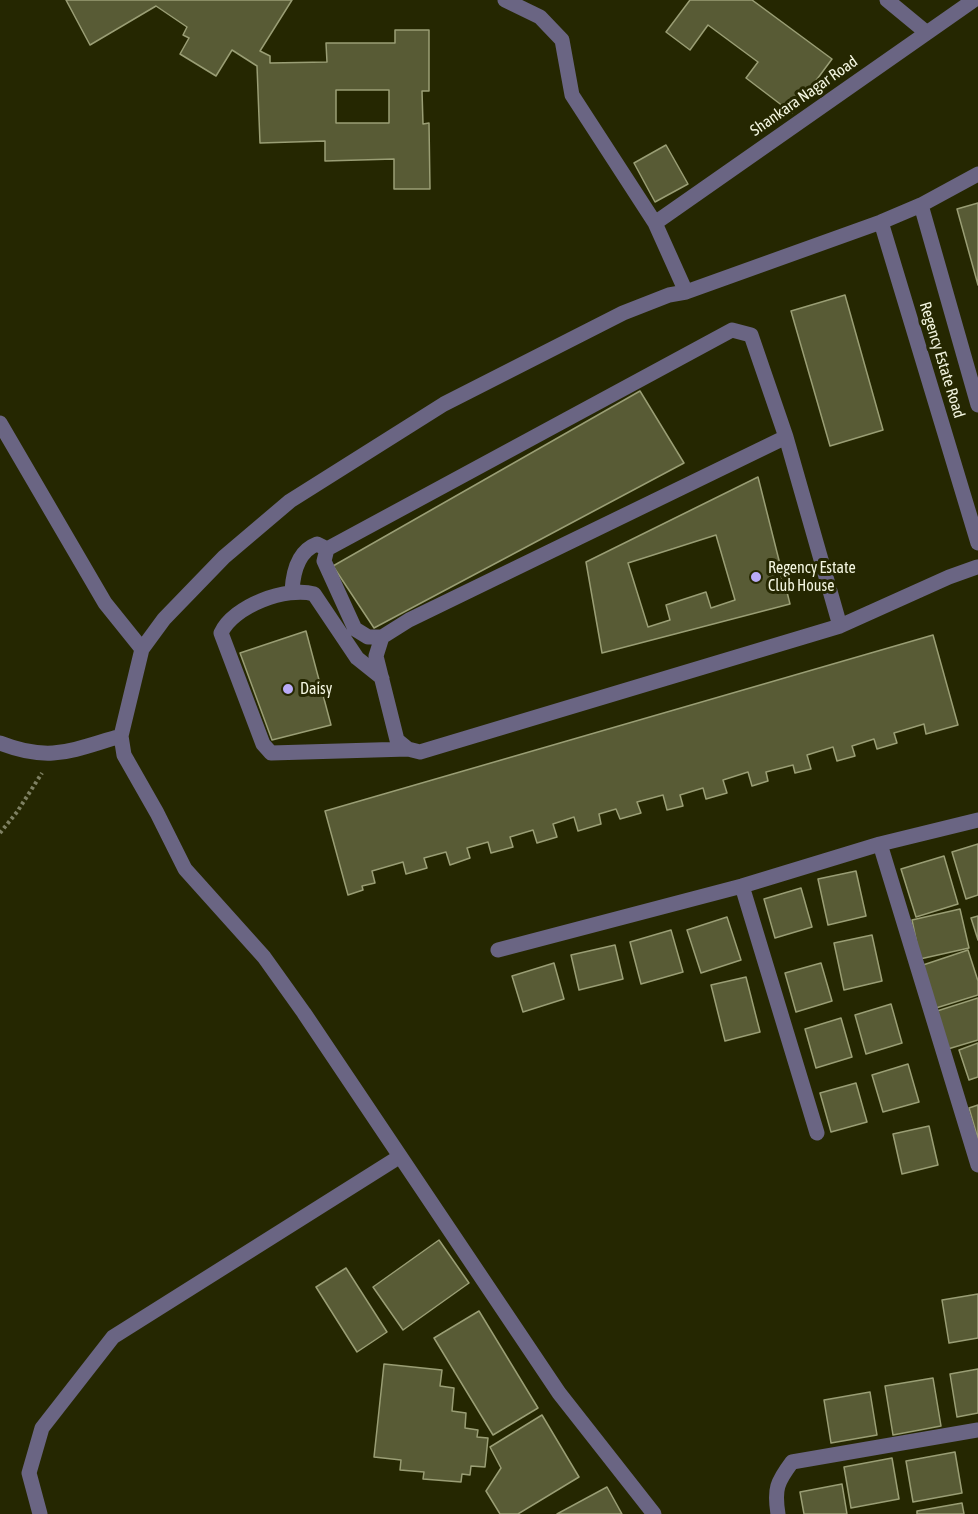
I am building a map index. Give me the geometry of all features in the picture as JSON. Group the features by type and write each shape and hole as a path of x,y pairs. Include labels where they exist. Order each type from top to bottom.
{"street":[{"path":"506,0 540,17 562,40 572,95 655,223 686,292"},
{"path":"886,0 927,33"},
{"name":"Shankara Nagar Road","path":"655,223 974,0"},
{"path":"654,1514 559,1393 304,1012 264,957 184,869 157,813 124,756 121,736 142,649 164,619 224,557 290,501 444,404 623,313 881,222 921,205 978,174"},
{"name":"Regency Estate Road","path":"921,205 978,405"},
{"name":"Regency Estate Road","path":"881,222 978,543"},
{"path":"786,437 409,620 382,638 368,637 356,629 324,561 327,549 732,330 752,335 786,437 840,626"},
{"path":"0,423 105,603 142,649"},
{"path":"292,591 293,576 299,560 312,546 317,544 327,549"},
{"path":"382,638 376,656 397,740 408,748 420,752 840,626 949,577 978,568 978,554"},
{"path":"382,678 357,658 314,594 292,591 240,611 227,621 221,633 263,744 271,753 408,748"},
{"path":"0,743 19,750 53,755 121,736"},
{"path":"498,950 742,886 880,844 978,820"},
{"path":"880,844 978,1165"},
{"path":"742,886 817,1133"},
{"path":"40,1514 29,1473 42,1428 113,1337 399,1157"},
{"path":"777,1514 775,1492 781,1476 792,1462 978,1430"}],"path":[{"path":"0,833 17,812 53,755"}],"building":[{"path":"66,0 292,0 260,51 270,56 270,63 327,62 326,43 395,43 395,30 429,30 429,91 422,91 423,124 429,123 430,189 394,189 394,159 325,161 325,141 260,143 257,66 232,50 216,76 180,54 189,38 183,35 187,27 156,6 90,45","holes":["336,90 389,90 389,123 336,123"]},
{"path":"690,0 752,0 832,59 792,113 746,78 758,62 708,25 690,50 666,32"},
{"path":"666,145 688,184 655,202 634,163"},
{"path":"978,203 978,285 957,209"},
{"path":"845,295 883,430 830,446 791,311"},
{"path":"640,391 684,463 374,628 333,566"},
{"name":"Regency Estate Club House","path":"758,477 790,604 602,653 586,562","holes":["716,535 735,600 711,608 706,592 666,605 670,620 648,627 628,563"]},
{"name":"Daisy","path":"306,631 331,725 272,740 240,653"},
{"path":"933,635 958,725 926,734 924,724 894,733 897,743 877,749 874,739 852,746 855,756 837,761 833,747 807,755 811,769 795,773 793,765 766,772 768,781 752,786 748,772 723,780 727,793 706,799 703,788 680,795 683,806 667,810 663,795 637,802 641,813 620,819 616,809 599,814 601,824 578,831 574,817 553,824 557,837 537,843 533,830 510,837 513,847 491,853 488,842 467,848 470,858 450,865 446,852 424,858 427,868 406,874 403,862 372,871 375,883 362,886 363,890 348,895 325,811"},
{"path":"978,844 978,895 966,899 952,852"},
{"path":"944,856 958,904 916,917 901,869"},
{"path":"856,871 866,916 828,925 818,879"},
{"path":"801,888 812,927 775,938 764,899"},
{"path":"960,909 969,948 920,959 912,920"},
{"path":"978,916 978,940 971,918"},
{"path":"727,917 741,960 701,973 687,930"},
{"path":"671,930 683,972 641,984 630,942"},
{"path":"872,935 882,981 844,990 834,943"},
{"path":"615,945 623,979 579,990 571,955"},
{"path":"968,950 978,981 978,995 936,1008 923,965"},
{"path":"554,963 564,999 523,1012 512,976"},
{"path":"821,963 832,1001 796,1012 785,973"},
{"path":"746,977 760,1032 725,1041 711,985"},
{"path":"978,998 978,1040 948,1049 937,1011"},
{"path":"891,1004 902,1043 866,1054 855,1015"},
{"path":"841,1018 852,1057 816,1068 805,1029"},
{"path":"978,1043 978,1077 969,1080 959,1050"},
{"path":"908,1064 919,1102 883,1112 872,1075"},
{"path":"856,1083 867,1122 831,1132 820,1093"},
{"path":"978,1105 978,1139 969,1108"},
{"path":"929,1126 938,1165 902,1174 893,1134"},
{"path":"439,1240 469,1283 403,1330 373,1287"},
{"path":"346,1268 387,1332 357,1352 316,1287"},
{"path":"978,1294 978,1338 949,1343 942,1300"},
{"path":"479,1311 538,1408 493,1435 434,1338"},
{"path":"384,1364 442,1370 440,1386 454,1388 452,1411 466,1413 465,1428 478,1430 477,1437 488,1438 485,1467 471,1466 470,1475 462,1474 461,1482 423,1479 424,1472 400,1470 401,1460 374,1457"},
{"path":"978,1369 978,1413 957,1417 950,1374"},
{"path":"933,1378 941,1426 893,1435 885,1386"},
{"path":"870,1392 877,1435 831,1443 824,1400"},
{"path":"542,1415 579,1477 518,1514 500,1514 486,1491 501,1468 490,1447"},
{"path":"955,1452 962,1493 913,1502 906,1461"},
{"path":"892,1458 899,1499 851,1508 844,1467"},
{"path":"842,1484 847,1514 804,1514 800,1492"},
{"path":"607,1487 622,1514 557,1514"},
{"path":"962,1503 964,1514 917,1514 917,1511"}],"place":[{"name":"Regency Estate Club House","path":"756,577"},
{"name":"Daisy","path":"288,689"}]}
